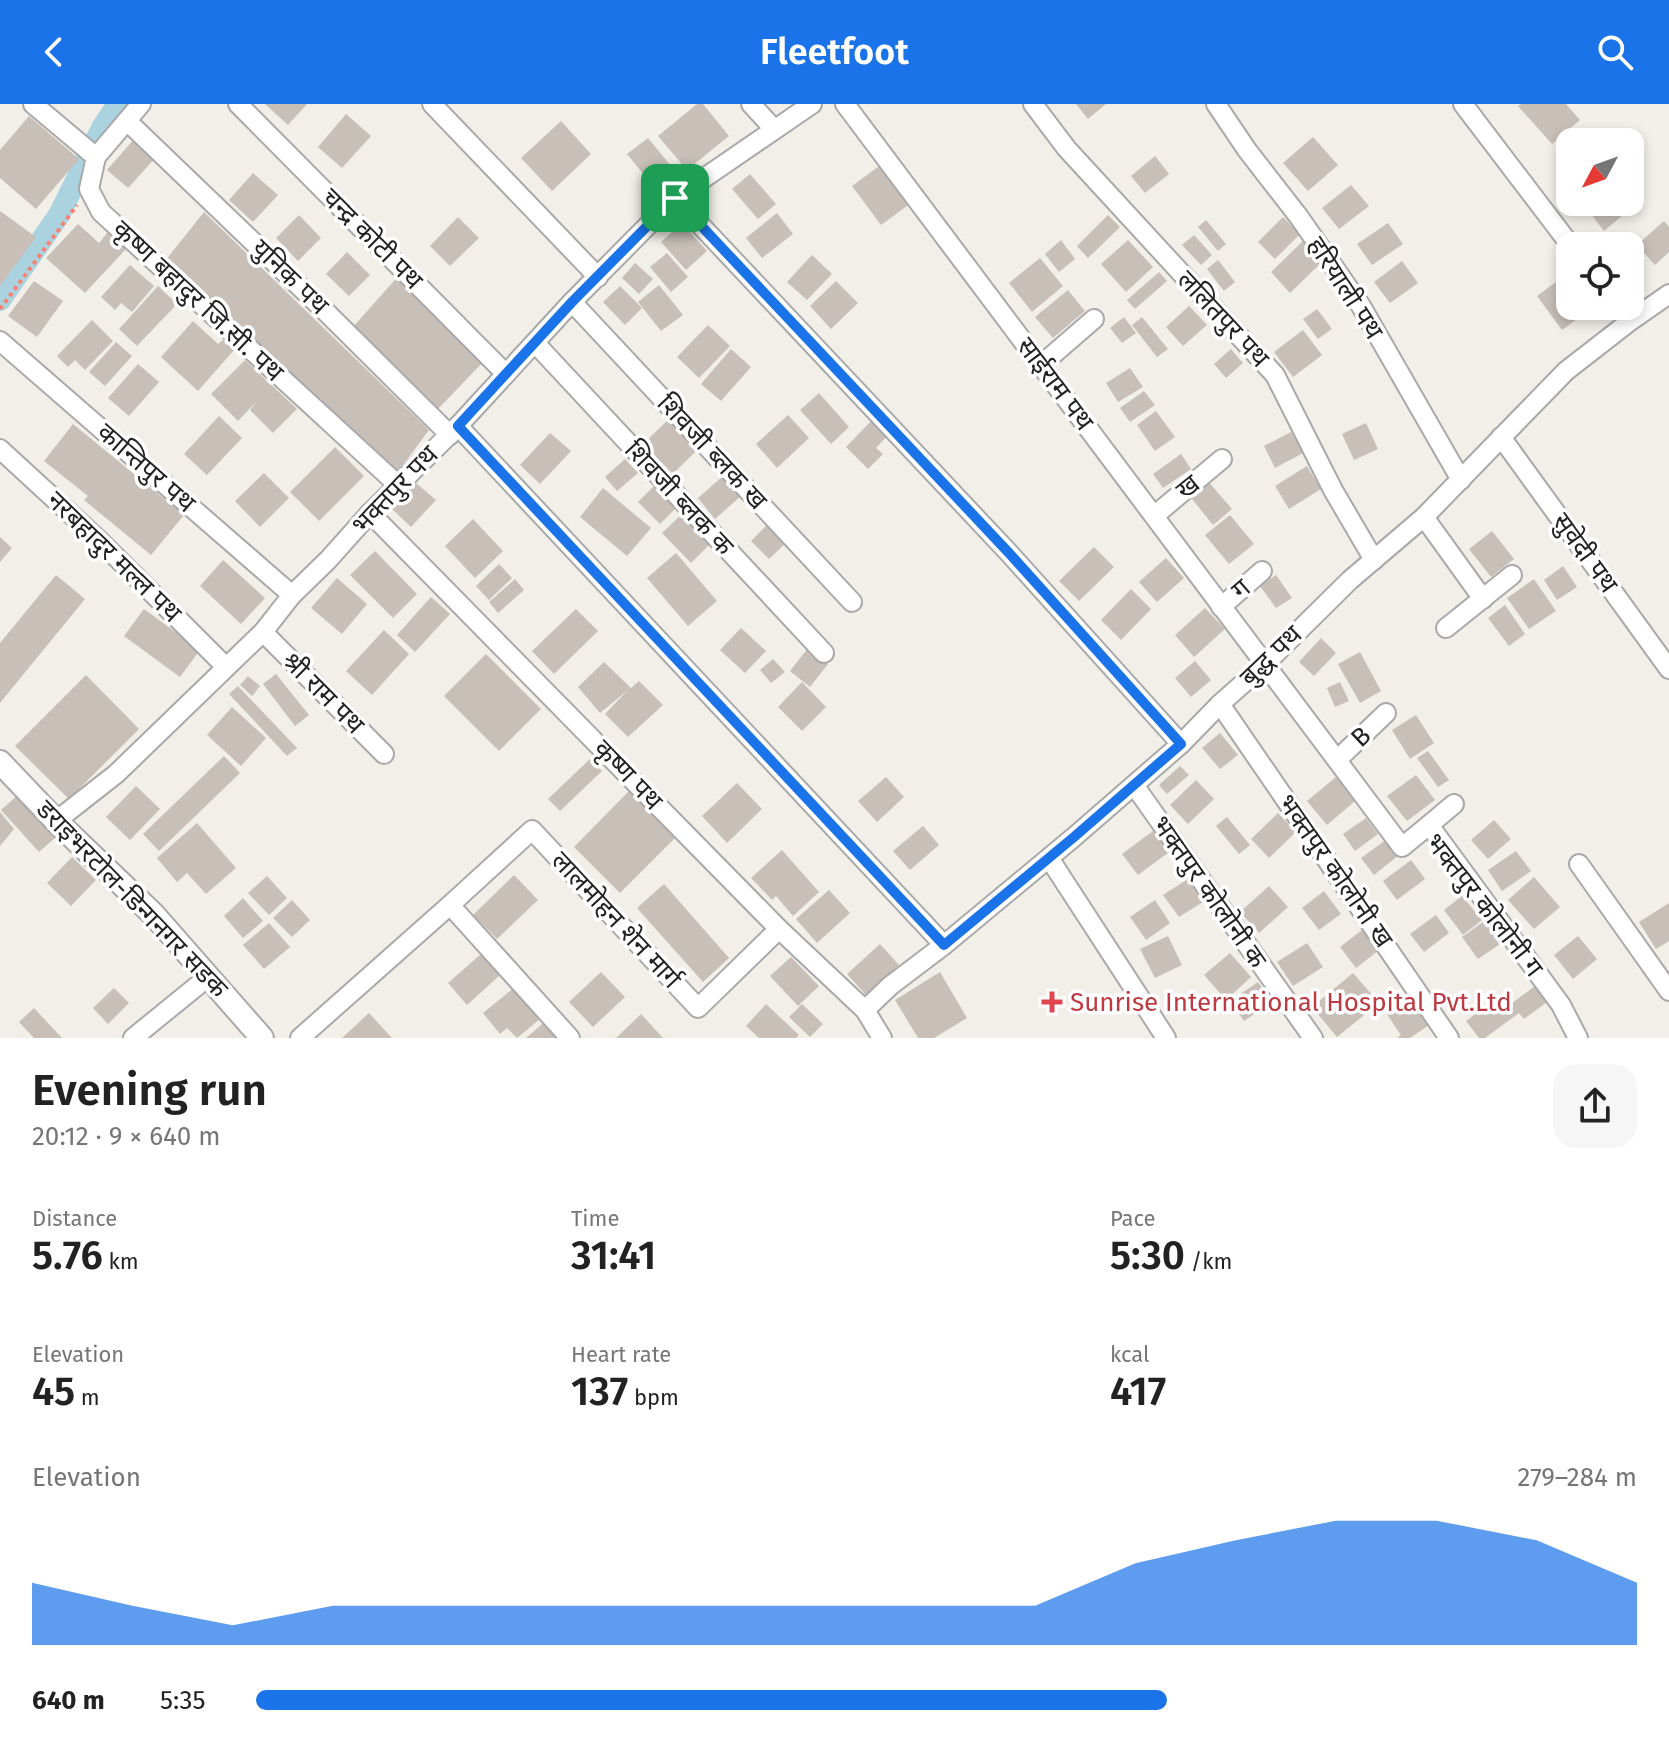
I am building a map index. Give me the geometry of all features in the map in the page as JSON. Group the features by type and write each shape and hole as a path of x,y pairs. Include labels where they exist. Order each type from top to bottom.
{"street":[{"path":"33,104 91,153"},
{"path":"89,189 91,153 141,104"},
{"name":"चन्द्र कोटी पथ","path":"238,104 506,374"},
{"path":"432,104 598,277"},
{"path":"751,104 774,129"},
{"name":"भक्तपुर पथ","path":"56,821 116,774 263,632 292,595 675,198 812,104"},
{"name":"साईराम पथ","path":"845,104 1265,664"},
{"name":"ललितपुर पथ","path":"1033,104 1067,149 1275,375 1333,490 1374,560"},
{"name":"हरियाली पथ","path":"1216,104 1361,306 1461,480"},
{"path":"1463,104 1560,232"},
{"name":"युनिक पथ","path":"127,121 454,430 944,945"},
{"name":"कृष्ण बहादुर जि.सी. पथ","path":"89,189 101,212 398,485"},
{"path":"675,198 998,542 1181,744"},
{"name":"बुद्ध पथ","path":"865,1010 1181,744 1350,580 1424,517 1566,371 1669,294"},
{"name":"शिवजी ब्लक ख","path":"572,302 852,602"},
{"path":"1041,365 1094,319"},
{"name":"कान्तिपुर पथ","path":"0,341 292,595"},
{"name":"शिवजी ब्लक क","path":"535,343 824,653"},
{"name":"सुवेदी पथ","path":"1501,437 1669,669"},
{"name":"नरबहादुर मल्ल पथ","path":"0,449 100,541 226,667"},
{"name":"ख","path":"1154,516 1222,459"},
{"name":"कृष्ण पथ","path":"370,513 779,929 865,1010 882,1038"},
{"path":"1424,517 1483,599"},
{"name":"ग","path":"1221,607 1262,571"},
{"path":"1446,628 1512,575"},
{"name":"श्री राम पथ","path":"263,632 384,754"},
{"name":"भक्तपुर कोलोनी ग","path":"1265,664 1402,847 1429,825 1561,1005 1578,1038"},
{"name":"भक्तपुर कोलोनी ख","path":"1220,704 1449,1038"},
{"name":"B","path":"1337,760 1386,713"},
{"name":"डराइभरटोल-डिन्गनगर सडक","path":"0,762 154,915 262,1038"},
{"name":"भक्तपुर कोलोनी क","path":"1134,785 1313,1038"},
{"path":"1429,825 1454,804"},
{"name":"लालमोहन शेन मार्ग","path":"450,905 532,830 698,1008 779,929"},
{"path":"1049,858 1166,1038"},
{"path":"1579,864 1669,991"},
{"path":"300,1038 450,905 570,1038"},
{"path":"133,1038 208,977"}],"path":[{"path":"0,309 89,189"}],"building":[{"path":"265,104 307,104 288,125"},
{"path":"697,104 703,104 729,136 687,170 658,136"},
{"path":"1076,104 1106,104 1088,119"},
{"path":"1566,104 1580,120 1571,128 1556,128 1556,141 1552,144 1518,106"},
{"path":"346,114 371,136 342,168 318,147"},
{"path":"29,116 79,159 36,209 0,178 0,150"},
{"path":"561,121 591,154 552,191 521,158"},
{"path":"1313,137 1338,165 1308,191 1283,163"},
{"path":"135,138 156,157 128,188 107,170"},
{"path":"648,138 680,177 659,193 627,154"},
{"path":"1155,156 1169,174 1145,193 1131,176"},
{"path":"882,164 911,203 881,225 852,186"},
{"path":"253,173 278,195 253,222 229,200"},
{"path":"750,174 776,204 758,219 732,189"},
{"path":"1351,185 1369,206 1339,229 1322,208"},
{"path":"0,211 36,237 0,286"},
{"path":"204,212 429,430 398,472 165,261"},
{"path":"777,213 793,234 762,258 746,238"},
{"path":"299,215 321,238 298,261 276,238"},
{"path":"1108,215 1120,227 1088,258 1077,246"},
{"path":"1592,216 1622,216 1604,231"},
{"path":"458,217 479,238 450,266 430,246"},
{"path":"1283,217 1300,234 1275,259 1258,242"},
{"path":"1206,220 1226,244 1218,251 1198,227"},
{"path":"1664,221 1669,227 1669,252 1655,265 1644,253 1644,239"},
{"path":"682,223 707,251 686,270 661,242"},
{"path":"1388,223 1403,244 1372,265 1357,244"},
{"path":"78,224 99,243 108,232 126,249 85,293 46,258"},
{"path":"1194,235 1212,255 1201,265 1182,245"},
{"path":"1061,240 1075,259 1059,272 1045,254"},
{"path":"1128,240 1153,267 1126,292 1101,264"},
{"path":"1303,241 1323,261 1290,293 1271,272"},
{"path":"347,252 370,275 349,296 326,274"},
{"path":"667,253 688,277 671,292 650,267"},
{"path":"812,255 832,274 807,300 787,282"},
{"path":"1040,258 1063,286 1032,312 1009,283"},
{"path":"1218,260 1235,282 1224,291 1207,269"},
{"path":"1402,261 1418,283 1390,303 1374,282"},
{"path":"635,263 653,279 639,294 622,278"},
{"path":"130,265 154,286 132,312 121,303 115,310 101,297"},
{"path":"402,272 486,359 436,411 352,328"},
{"path":"1159,272 1167,281 1135,309 1127,300"},
{"path":"34,281 63,301 37,337 8,316"},
{"path":"836,281 858,303 831,329 810,306"},
{"path":"1556,282 1556,320 1576,320 1562,330 1537,296"},
{"path":"659,285 683,315 661,331 638,302"},
{"path":"158,286 177,304 137,346 119,329"},
{"path":"620,286 642,308 625,325 603,302"},
{"path":"1068,290 1085,311 1053,338 1035,317"},
{"path":"1189,306 1207,325 1183,346 1166,327"},
{"path":"1317,309 1332,329 1318,339 1303,319"},
{"path":"1124,317 1136,333 1122,343 1110,328"},
{"path":"1142,317 1168,349 1157,357 1132,325"},
{"path":"92,320 113,341 85,370 75,360 68,367 57,356"},
{"path":"193,321 218,344 223,340 234,350 198,391 161,357"},
{"path":"708,325 730,346 699,378 677,357"},
{"path":"1303,330 1322,355 1293,377 1274,352"},
{"path":"116,342 132,356 105,386 89,372"},
{"path":"731,349 751,367 721,401 701,384"},
{"path":"1231,349 1243,363 1226,378 1214,364"},
{"path":"245,360 297,409 273,433 250,410 258,400 238,421 211,394"},
{"path":"138,364 159,382 129,416 108,398"},
{"path":"1130,368 1143,387 1118,402 1106,383"},
{"path":"1144,391 1155,405 1130,422 1120,408"},
{"path":"819,393 849,427 831,444 800,410"},
{"path":"1156,411 1175,437 1155,451 1137,425"},
{"path":"788,415 809,438 777,468 756,444"},
{"path":"219,416 242,438 207,475 184,454"},
{"path":"669,419 698,449 673,474 643,444"},
{"path":"873,419 889,434 876,448 883,454 868,469 846,447"},
{"path":"1366,423 1378,449 1354,460 1342,434"},
{"path":"73,424 184,515 151,555 84,500 88,496 44,461"},
{"path":"1291,432 1303,453 1275,468 1264,446"},
{"path":"550,433 571,451 540,484 520,465"},
{"path":"335,447 364,476 319,521 290,492"},
{"path":"1181,454 1191,469 1163,488 1153,474"},
{"path":"625,459 638,473 617,491 605,477"},
{"path":"1307,466 1321,489 1289,509 1275,486"},
{"path":"264,473 289,498 260,527 235,501"},
{"path":"724,475 742,495 715,519 698,498"},
{"path":"663,477 685,499 660,524 638,502"},
{"path":"1206,479 1232,509 1213,525 1188,494"},
{"path":"416,483 436,500 411,527 392,509"},
{"path":"603,488 651,528 627,556 580,517"},
{"path":"681,515 710,544 691,563 662,533"},
{"path":"1230,515 1254,544 1229,564 1205,535"},
{"path":"473,519 503,551 475,578 445,546"},
{"path":"771,521 789,540 769,559 751,541"},
{"path":"1492,531 1514,559 1491,577 1469,549"},
{"path":"0,537 12,548 0,562"},
{"path":"1094,547 1114,567 1079,601 1059,581"},
{"path":"375,551 417,594 393,618 350,575"},
{"path":"676,553 717,601 688,626 647,578"},
{"path":"1166,558 1184,578 1157,602 1139,582"},
{"path":"223,560 265,598 241,624 200,586"},
{"path":"499,564 512,578 489,600 476,586"},
{"path":"1563,566 1577,587 1557,600 1544,580"},
{"path":"56,575 85,599 0,703 0,643"},
{"path":"1276,575 1292,598 1276,608 1260,586"},
{"path":"337,578 367,604 342,634 311,608"},
{"path":"515,579 524,590 498,613 489,602"},
{"path":"1534,579 1556,611 1529,629 1507,598"},
{"path":"1131,589 1151,609 1121,640 1101,620"},
{"path":"431,597 450,614 415,652 397,635"},
{"path":"1505,605 1525,634 1509,646 1488,618"},
{"path":"1205,608 1225,629 1194,657 1175,635"},
{"path":"144,609 200,650 180,677 124,636"},
{"path":"576,609 598,631 554,674 532,651"},
{"path":"741,628 766,651 745,673 720,650"},
{"path":"384,630 409,654 372,695 346,671"},
{"path":"1321,638 1336,653 1314,676 1299,662"},
{"path":"808,648 828,664 810,687 790,671"},
{"path":"1360,652 1381,691 1360,703 1338,664"},
{"path":"486,654 541,709 499,751 444,696"},
{"path":"773,659 785,672 771,683 760,670"},
{"path":"1195,661 1211,680 1191,697 1175,678"},
{"path":"604,662 631,688 639,681 663,705 628,737 605,714 628,690 600,713 578,687"},
{"path":"276,674 309,715 295,726 263,684"},
{"path":"86,675 139,729 69,799 15,746"},
{"path":"248,676 260,686 252,696 240,685"},
{"path":"802,682 826,707 802,731 778,707"},
{"path":"1340,682 1349,701 1335,707 1327,688"},
{"path":"238,686 297,748 287,756 229,694"},
{"path":"232,707 266,738 241,766 207,735"},
{"path":"1416,715 1434,743 1410,759 1392,730"},
{"path":"1220,733 1238,755 1220,769 1202,748"},
{"path":"1428,751 1449,780 1438,787 1417,758"},
{"path":"224,756 240,773 159,851 143,834"},
{"path":"590,759 602,771 560,811 548,799"},
{"path":"1180,766 1189,775 1167,794 1159,785"},
{"path":"1416,775 1435,800 1407,821 1387,796"},
{"path":"886,777 904,797 877,822 858,801"},
{"path":"1336,777 1355,801 1327,825 1307,801"},
{"path":"1196,780 1214,799 1188,824 1170,805"},
{"path":"737,783 762,809 727,843 702,816"},
{"path":"136,786 160,809 130,840 106,817"},
{"path":"630,790 677,836 620,893 574,847"},
{"path":"19,794 57,836 39,852 1,810"},
{"path":"0,812 14,829 0,846"},
{"path":"1278,813 1296,832 1269,858 1251,839"},
{"path":"1227,817 1250,845 1239,854 1216,826"},
{"path":"1366,818 1378,834 1355,851 1343,834"},
{"path":"1494,820 1511,839 1488,859 1471,840"},
{"path":"197,823 236,868 206,894 187,873 177,882 157,858"},
{"path":"923,826 939,845 910,870 893,851"},
{"path":"1153,831 1169,852 1138,875 1122,854"},
{"path":"1387,839 1399,855 1374,875 1361,858"},
{"path":"782,850 819,892 793,916 776,896 772,900 751,878"},
{"path":"1516,851 1531,871 1502,891 1488,870"},
{"path":"72,857 96,880 71,906 47,883"},
{"path":"1411,860 1425,879 1397,900 1383,881"},
{"path":"514,875 538,900 497,939 473,915"},
{"path":"267,876 287,898 269,915 248,893"},
{"path":"1534,877 1560,907 1534,929 1508,900"},
{"path":"1188,879 1203,902 1179,917 1163,895"},
{"path":"664,884 729,958 703,982 637,908"},
{"path":"1269,886 1288,907 1259,933 1240,912"},
{"path":"829,890 850,913 817,943 796,919"},
{"path":"1324,891 1341,914 1319,930 1302,908"},
{"path":"1462,896 1482,920 1463,935 1444,910"},
{"path":"243,898 263,921 243,938 224,916"},
{"path":"292,900 310,920 292,937 273,918"},
{"path":"1155,900 1170,923 1146,940 1130,917"},
{"path":"1669,903 1669,941 1656,949 1639,922"},
{"path":"1436,915 1449,933 1424,952 1410,934"},
{"path":"1487,919 1503,942 1478,959 1462,937"},
{"path":"269,923 290,947 264,969 243,945"},
{"path":"1362,930 1378,951 1356,968 1340,947"},
{"path":"1168,936 1182,965 1155,978 1140,949"},
{"path":"1578,936 1597,959 1573,979 1554,955"},
{"path":"1307,943 1323,967 1293,986 1277,962"},
{"path":"880,944 899,965 866,995 847,974"},
{"path":"1230,953 1251,977 1226,1000 1204,975"},
{"path":"481,954 500,975 467,1005 448,983"},
{"path":"791,957 819,986 798,1006 770,976"},
{"path":"601,972 625,997 593,1027 569,1002"},
{"path":"940,972 967,1018 934,1038 918,1038 895,1000"},
{"path":"1353,973 1379,1003 1337,1037 1312,1007"},
{"path":"1258,982 1272,1002 1244,1021 1230,1001"},
{"path":"1535,986 1547,1002 1524,1019 1519,1013 1485,1038 1479,1038 1466,1021 1496,998 1504,1009"},
{"path":"515,987 545,1015 517,1038 507,1028 500,1034 483,1013"},
{"path":"114,988 129,1003 108,1024 93,1008"},
{"path":"1413,994 1432,1023 1410,1038 1397,1038 1401,1035 1386,1013"},
{"path":"766,1004 799,1035 796,1038 759,1038 746,1026"},
{"path":"802,1004 823,1024 810,1037 789,1017"},
{"path":"34,1008 62,1038 34,1038 19,1022"},
{"path":"369,1013 392,1038 342,1038"},
{"path":"641,1014 663,1038 616,1038"},
{"path":"548,1019 565,1038 526,1038"}],"waterway":[{"path":"0,300 59,215 102,128 118,104"}],"place":[{"name":"Sunrise International Hospital Pvt.Ltd","path":"1052,1002"}],"route":[{"path":"675,198 1009,553 1181,744 944,945 458,426 572,302 675,198"}]}
